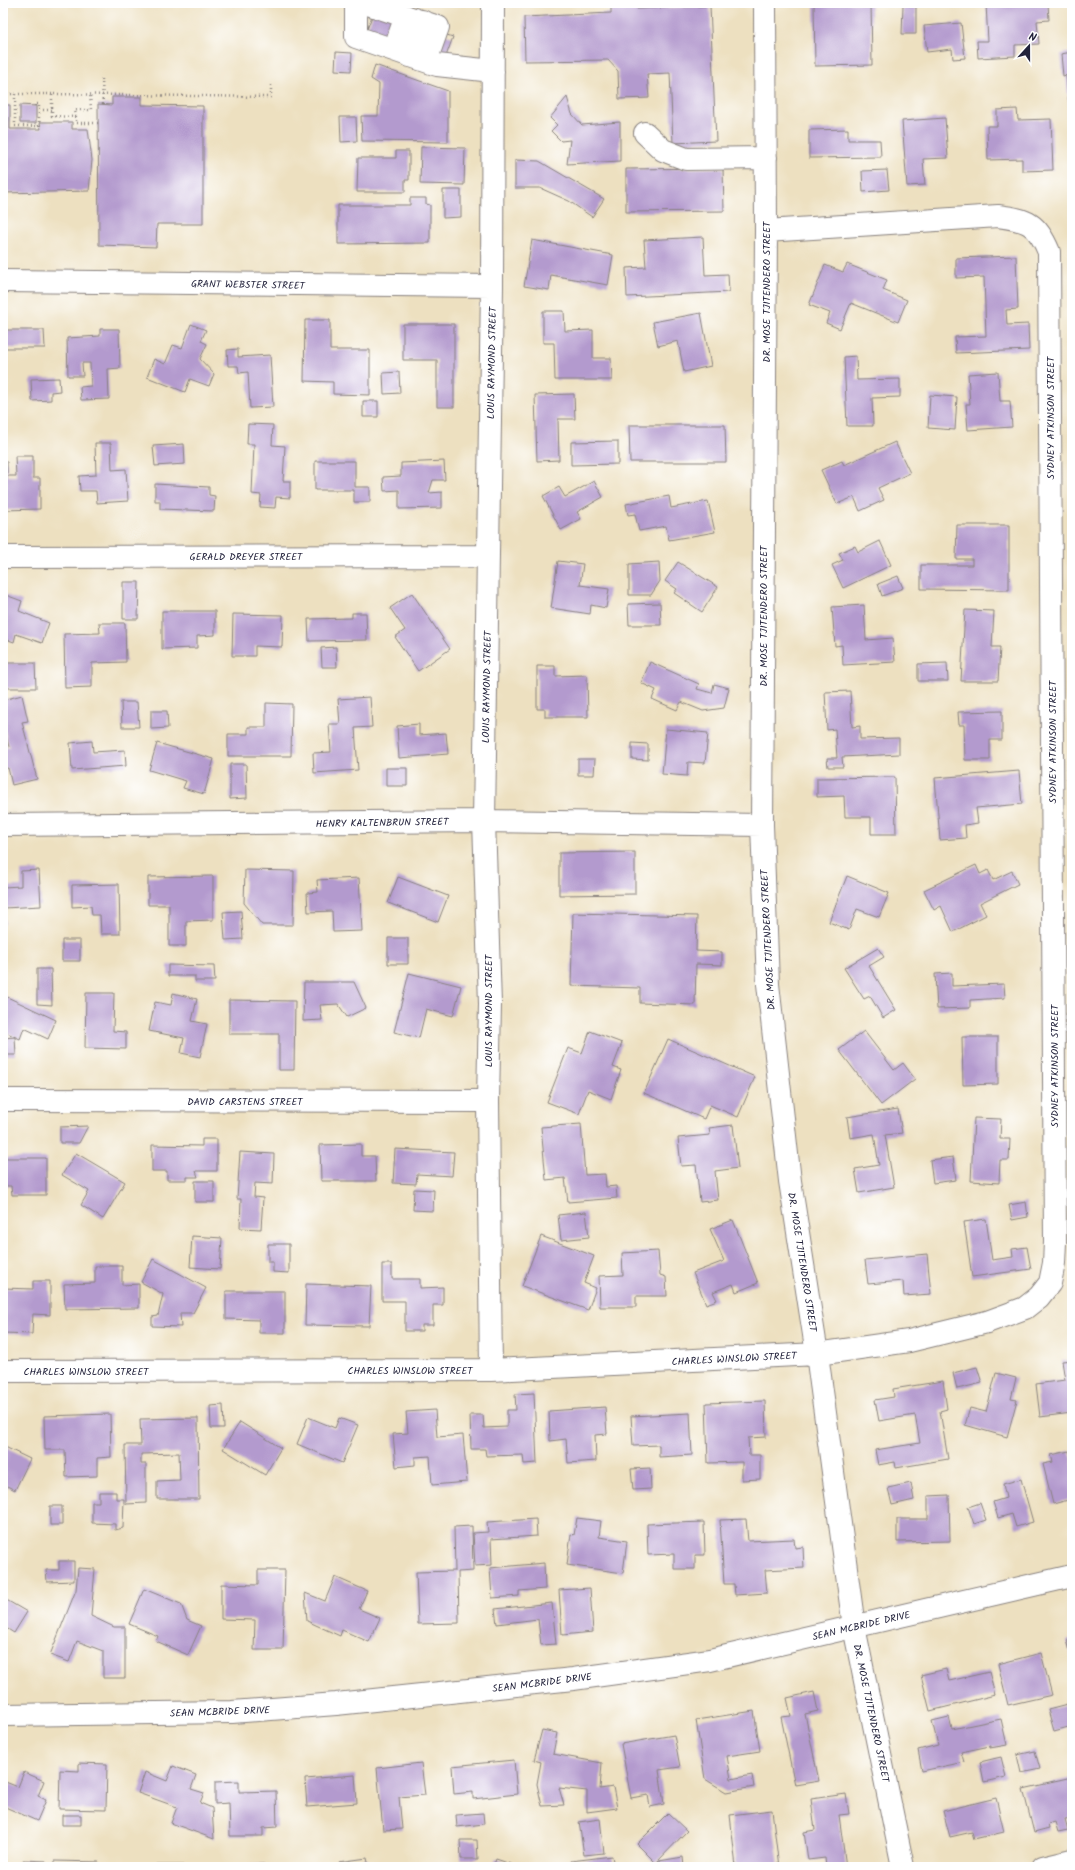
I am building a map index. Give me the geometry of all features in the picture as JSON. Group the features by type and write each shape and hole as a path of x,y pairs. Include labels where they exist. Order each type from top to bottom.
{"street":[{"path":"356,3 356,38 410,55 493,71"},
{"path":"365,3 452,32 410,55"},
{"name":"LOUIS RAYMOND STREET","path":"491,1370 488,1101 490,1004 484,821 492,286 493,3"},
{"name":"DR. MOSE TJITENDERO STREET","path":"765,3 766,231 762,825 768,984 790,1181 854,1627 903,1867"},
{"path":"410,55 415,19"},
{"path":"410,55 415,19"},
{"path":"645,133 663,150 686,159 766,158"},
{"name":"SYDNEY ATKINSON STREET","path":"766,231 998,216 1016,219 1034,226 1043,237 1049,252 1054,1263 1050,1283 1039,1297 1025,1308 987,1322 909,1341 816,1354"},
{"name":"GRANT WEBSTER STREET","path":"3,281 492,286"},
{"name":"GERALD DREYER STREET","path":"3,557 488,556"},
{"name":"HENRY KALTENBRUN STREET","path":"3,825 484,821 762,825"},
{"name":"DAVID CARSTENS STREET","path":"3,1100 488,1101"},
{"name":"CHARLES WINSLOW STREET","path":"3,1371 491,1370 816,1354"},
{"name":"SEAN MCBRIDE DRIVE","path":"3,1715 232,1712 437,1694 574,1679 710,1660 1072,1576"},
{"path":"1043,1867 1072,1860"}],"path":[{"path":"102,79 103,104"},
{"path":"3,94 271,96 271,82"},
{"path":"15,94 15,126 39,126 39,104 34,104 34,106"},
{"path":"52,94 52,116 76,117"},
{"path":"90,94 91,110 75,110 76,123 98,123"},
{"path":"39,110 52,110"}],"building":[{"path":"611,3 637,3 637,9 710,6 716,141 673,143 670,73 647,74 649,98 619,99 618,71 608,60 525,61 524,17 611,13"},
{"path":"814,3 871,3 872,65 815,66"},
{"path":"1048,3 1049,20 1037,21 1039,44 1015,45 1015,56 978,58 977,41 988,41 986,4"},
{"path":"903,5 916,6 916,34 902,34"},
{"path":"374,11 453,37 445,59 366,32"},
{"path":"961,23 965,58 953,59 952,49 927,52 924,26"},
{"path":"336,52 352,53 351,71 335,70"},
{"path":"1072,52 1072,107 1069,107 1066,75 1063,76 1061,54"},
{"path":"375,65 448,91 448,142 362,141 361,116 378,116 379,84 371,79"},
{"path":"112,97 142,97 142,105 203,106 203,224 157,224 156,247 99,245 98,104 112,105"},
{"path":"567,97 572,114 582,125 620,122 620,161 567,164 570,140 561,141 551,131 557,125 550,118"},
{"path":"3,105 10,105 10,129 41,129 40,122 72,122 72,129 88,129 92,160 89,191 3,193"},
{"path":"20,105 36,106 36,123 20,123"},
{"path":"1017,109 1018,120 1051,119 1053,170 1022,171 1022,159 988,160 987,126 997,126 997,110"},
{"path":"340,117 356,117 357,141 341,142"},
{"path":"945,118 948,158 923,159 925,185 907,186 902,121"},
{"path":"848,129 848,140 880,140 881,157 809,158 809,130"},
{"path":"421,147 465,148 464,185 420,184"},
{"path":"396,151 409,151 409,180 405,180 405,192 357,192 358,158 396,158"},
{"path":"515,160 539,161 604,199 592,217 569,201 540,188 515,188"},
{"path":"723,168 724,211 626,212 626,169"},
{"path":"887,170 889,190 863,192 862,171"},
{"path":"443,190 461,190 461,217 443,218"},
{"path":"410,198 426,198 426,204 430,205 430,243 338,244 338,205 410,205"},
{"path":"703,237 705,275 728,274 729,292 627,297 626,268 646,267 644,240"},
{"path":"532,240 613,255 608,285 551,275 549,290 524,286"},
{"path":"1016,256 1018,309 1006,310 1007,325 1028,324 1029,350 956,353 955,337 986,336 984,277 956,278 956,258"},
{"path":"847,264 887,280 883,290 907,300 898,322 851,303 840,329 826,323 830,313 809,305 825,265 843,272"},
{"path":"543,311 564,311 565,331 593,330 593,358 611,358 612,380 555,380 554,343 543,343"},
{"path":"701,313 711,366 684,372 678,341 658,346 653,322"},
{"path":"305,320 330,320 330,350 370,350 370,395 333,394 333,382 304,381"},
{"path":"191,324 206,330 201,341 207,344 200,359 214,374 209,386 190,379 185,392 147,377 154,359 165,364 173,345 182,348"},
{"path":"403,324 454,324 454,407 437,407 437,360 403,360"},
{"path":"100,329 119,329 120,368 108,369 109,399 81,400 80,387 91,386 90,363 82,363 83,376 68,376 67,338 100,336"},
{"path":"3,330 44,330 45,348 3,348"},
{"path":"238,349 238,357 270,355 273,407 250,408 248,372 239,373 238,366 228,366 227,350"},
{"path":"856,356 857,380 900,379 900,397 872,398 873,426 847,426 844,357"},
{"path":"399,372 400,393 384,394 383,373"},
{"path":"998,372 1000,401 1010,401 1012,427 968,430 966,404 970,404 968,374"},
{"path":"59,378 60,391 51,392 51,400 32,401 31,379"},
{"path":"574,394 575,419 558,419 559,460 537,461 535,395"},
{"path":"930,395 957,397 955,430 928,428"},
{"path":"363,401 378,401 378,417 363,417"},
{"path":"248,424 273,425 272,445 285,446 283,481 290,481 290,498 276,497 275,508 260,507 261,495 252,494 254,444 247,444"},
{"path":"629,425 725,425 726,462 630,462"},
{"path":"618,441 618,464 571,465 571,442"},
{"path":"895,442 910,473 878,488 884,500 860,511 854,497 837,504 821,470 842,461 844,465"},
{"path":"95,443 111,443 112,470 126,469 128,501 97,503 96,491 80,491 79,476 96,475"},
{"path":"184,444 185,464 155,466 153,446"},
{"path":"15,456 33,456 33,478 40,478 40,509 3,510 3,462 7,462 7,476 16,476"},
{"path":"315,461 355,461 355,487 370,487 370,502 354,502 354,490 315,490"},
{"path":"444,461 445,480 433,480 429,493 442,492 442,508 399,509 399,490 384,491 383,477 401,476 401,463"},
{"path":"594,481 603,497 577,512 581,519 561,530 543,496 559,487 565,497"},
{"path":"155,484 209,487 209,495 215,496 214,511 160,509 160,501 155,501"},
{"path":"669,496 671,508 708,501 715,532 669,540 666,526 639,531 635,514 628,515 626,504"},
{"path":"957,525 1009,525 1009,590 921,589 921,565 972,565 972,559 956,559"},
{"path":"880,541 891,565 843,588 832,565 843,560 839,553 855,546 858,552"},
{"path":"558,561 583,564 580,585 609,589 606,608 591,605 590,614 551,608"},
{"path":"659,562 660,581 651,595 629,595 629,564"},
{"path":"678,562 718,587 702,612 674,593 677,589 665,581"},
{"path":"898,576 903,588 882,596 878,584"},
{"path":"123,582 139,582 138,619 123,619"},
{"path":"412,593 450,649 418,671 395,637 405,630 390,608"},
{"path":"3,594 22,601 19,611 49,623 42,643 16,634 14,642 3,638"},
{"path":"660,603 661,625 629,625 628,604"},
{"path":"864,605 866,640 893,638 895,662 843,665 842,645 835,646 832,607"},
{"path":"965,610 994,611 992,647 1000,647 998,681 961,681"},
{"path":"162,611 215,611 215,635 197,636 197,648 162,649"},
{"path":"352,613 366,613 367,640 309,641 308,619 352,618"},
{"path":"233,614 283,615 282,647 255,646 255,656 232,656"},
{"path":"99,623 125,623 126,662 92,663 92,687 65,688 64,634 100,633"},
{"path":"336,647 337,667 322,667 321,648"},
{"path":"650,662 699,684 697,689 712,693 714,684 729,688 724,708 703,711 681,702 677,710 652,699 656,690 641,683"},
{"path":"4,663 35,663 36,688 4,688"},
{"path":"947,663 948,681 918,681 918,664"},
{"path":"537,666 555,666 555,676 587,675 588,717 545,717 545,709 537,709"},
{"path":"850,691 852,727 860,726 860,739 899,738 899,754 842,757 843,767 828,767 827,758 837,758 835,729 827,730 825,692"},
{"path":"22,695 28,721 22,722 37,779 12,785 8,768 3,769 3,748 9,747 3,724 3,700"},
{"path":"370,697 372,727 355,728 358,770 314,773 313,753 331,752 329,724 340,724 338,699"},
{"path":"121,702 137,702 139,727 122,727"},
{"path":"266,703 292,704 291,756 228,756 228,734 248,734 248,727 266,727"},
{"path":"151,711 167,711 168,728 151,729"},
{"path":"1002,711 1002,740 990,740 990,760 965,760 964,725 959,725 958,712"},
{"path":"419,724 419,735 446,733 448,754 399,758 397,726"},
{"path":"666,729 708,733 705,763 688,762 687,776 662,774"},
{"path":"92,741 93,752 125,750 126,766 72,770 70,743"},
{"path":"157,743 214,759 204,794 183,788 186,781 149,770"},
{"path":"632,743 648,744 648,760 632,759"},
{"path":"578,759 595,759 594,775 578,775"},
{"path":"230,764 246,764 247,798 230,799"},
{"path":"386,768 407,768 407,786 386,786"},
{"path":"1019,771 1022,804 976,808 978,823 965,825 966,838 940,840 935,778"},
{"path":"895,777 896,834 871,834 871,817 845,817 844,796 817,797 817,778"},
{"path":"635,852 635,894 559,895 559,853"},
{"path":"976,865 980,874 988,870 993,880 1012,871 1018,884 980,903 986,915 953,932 941,906 934,910 924,890"},
{"path":"39,870 41,906 4,908 5,924 3,924 3,887 21,886 21,871"},
{"path":"245,870 294,871 293,925 262,925 244,903"},
{"path":"213,876 213,920 186,921 186,946 169,946 169,905 148,905 148,877"},
{"path":"847,876 889,893 879,917 857,909 849,930 829,922"},
{"path":"398,877 448,896 438,922 388,903"},
{"path":"359,878 362,931 333,932 332,911 308,912 307,893 318,892 317,880"},
{"path":"119,884 120,934 101,934 100,915 92,915 91,906 72,907 72,885"},
{"path":"241,911 243,939 225,940 223,912"},
{"path":"573,913 697,916 696,951 722,952 722,965 696,964 695,1005 640,1003 640,988 571,986"},
{"path":"388,938 408,938 408,964 388,964"},
{"path":"62,940 80,940 80,961 62,961"},
{"path":"878,948 884,957 869,966 896,1010 883,1018 870,996 864,999 844,968"},
{"path":"168,965 214,966 215,981 195,981 195,976 168,976"},
{"path":"37,969 51,969 52,1005 37,1004"},
{"path":"409,973 461,986 453,1016 426,1009 419,1038 394,1032"},
{"path":"952,973 952,986 1004,984 1005,998 970,1000 970,1008 937,1009 935,974"},
{"path":"304,982 354,982 366,1008 347,1017 338,1004 320,1005 322,1020 303,1021"},
{"path":"86,993 114,993 113,1031 126,1032 126,1049 85,1048"},
{"path":"173,993 197,999 192,1021 207,1024 200,1057 181,1053 184,1038 149,1031 155,1002 171,1005"},
{"path":"3,995 56,1020 48,1039 24,1028 20,1039 3,1031"},
{"path":"229,1000 295,1001 294,1070 279,1070 279,1034 229,1034"},
{"path":"590,1031 622,1043 613,1067 621,1070 611,1099 588,1090 579,1114 547,1102 568,1048 582,1053"},
{"path":"864,1031 894,1070 903,1063 915,1079 881,1105 839,1050"},
{"path":"15,1037 16,1055 3,1055 3,1038"},
{"path":"962,1037 998,1037 998,1084 963,1085"},
{"path":"668,1039 755,1077 738,1117 710,1105 704,1119 644,1093"},
{"path":"898,1109 902,1133 885,1135 894,1187 859,1193 855,1169 879,1165 874,1134 850,1138 847,1117"},
{"path":"974,1118 1001,1119 1000,1139 1010,1139 1009,1160 1000,1160 999,1183 971,1181"},
{"path":"581,1124 585,1175 605,1174 606,1187 616,1186 617,1198 568,1202 565,1178 546,1180 541,1127"},
{"path":"733,1125 738,1168 715,1171 718,1200 700,1202 696,1165 681,1166 678,1138 710,1135 709,1128"},
{"path":"88,1126 79,1143 60,1143 60,1127"},
{"path":"202,1139 217,1139 217,1171 196,1171 198,1177 187,1177 187,1180 167,1180 167,1171 152,1171 152,1145 202,1146"},
{"path":"361,1144 361,1156 375,1156 376,1181 321,1181 320,1145"},
{"path":"395,1149 454,1152 452,1176 417,1174 416,1184 393,1183"},
{"path":"240,1152 274,1154 273,1184 255,1183 254,1197 263,1198 261,1229 240,1228 241,1199 237,1199"},
{"path":"76,1153 125,1182 103,1219 81,1205 89,1191 62,1175"},
{"path":"953,1157 956,1180 933,1183 930,1160"},
{"path":"3,1158 46,1158 46,1195 12,1195 11,1186 3,1186"},
{"path":"195,1181 214,1181 214,1202 195,1202"},
{"path":"414,1189 434,1190 433,1211 413,1210"},
{"path":"1026,1202 1028,1217 1012,1220 1009,1205"},
{"path":"586,1212 589,1237 561,1240 558,1215"},
{"path":"986,1219 992,1260 1013,1257 1012,1249 1027,1247 1031,1269 972,1277 964,1222"},
{"path":"733,1220 758,1283 736,1292 733,1284 713,1292 717,1300 706,1304 693,1273 724,1261 710,1229"},
{"path":"192,1236 222,1238 220,1269 190,1267"},
{"path":"541,1236 594,1256 584,1283 596,1288 588,1310 522,1286"},
{"path":"268,1244 289,1244 289,1273 273,1272 273,1262 268,1262"},
{"path":"658,1251 660,1275 666,1277 667,1296 636,1296 636,1307 600,1307 599,1276 623,1275 622,1253"},
{"path":"927,1254 931,1294 904,1296 903,1281 868,1284 865,1260"},
{"path":"153,1259 206,1288 193,1313 180,1313 181,1327 152,1326 152,1317 158,1316 163,1294 141,1282"},
{"path":"382,1264 392,1264 392,1279 420,1279 420,1288 443,1287 443,1305 433,1305 433,1325 422,1325 422,1331 405,1331 405,1301 382,1301"},
{"path":"95,1266 122,1266 122,1285 139,1284 139,1308 65,1309 64,1284 95,1283"},
{"path":"33,1281 50,1281 50,1315 33,1314 32,1334 3,1333 3,1288 33,1289"},
{"path":"306,1284 371,1286 369,1326 305,1325"},
{"path":"226,1291 285,1291 285,1333 259,1333 259,1320 226,1319"},
{"path":"1072,1360 1072,1413 1040,1417 1036,1384 1065,1380 1062,1361"},
{"path":"977,1367 982,1383 957,1389 953,1373"},
{"path":"996,1373 1016,1378 1011,1399 1017,1400 1007,1437 965,1425 970,1408 986,1412"},
{"path":"943,1381 947,1409 940,1411 948,1459 896,1468 895,1462 878,1465 875,1450 920,1443 915,1415 879,1421 875,1400 894,1397 893,1389"},
{"path":"534,1393 537,1463 524,1464 523,1455 486,1456 485,1449 471,1449 470,1415 483,1415 484,1428 507,1427 507,1410 516,1410 515,1394"},
{"path":"765,1401 766,1437 748,1438 749,1455 760,1455 760,1479 742,1480 742,1462 708,1463 706,1403"},
{"path":"223,1405 224,1428 211,1428 210,1406"},
{"path":"605,1407 607,1434 595,1435 596,1461 568,1463 566,1439 550,1441 549,1411"},
{"path":"435,1410 437,1437 463,1435 467,1482 432,1485 430,1456 415,1457 415,1465 396,1467 393,1434 408,1433 406,1412"},
{"path":"690,1413 692,1455 659,1457 659,1445 633,1446 631,1416"},
{"path":"110,1414 111,1457 97,1458 97,1476 66,1477 65,1450 45,1450 44,1416"},
{"path":"308,1417 335,1428 339,1418 358,1425 342,1463 297,1444"},
{"path":"198,1418 199,1499 157,1499 157,1481 180,1480 179,1453 141,1454 141,1464 146,1464 146,1503 126,1504 125,1445 141,1445 140,1419"},
{"path":"240,1422 281,1448 265,1475 223,1449"},
{"path":"3,1446 30,1459 15,1490 3,1484"},
{"path":"1069,1451 1072,1458 1072,1499 1053,1504 1043,1464 1053,1462 1051,1455"},
{"path":"650,1468 651,1489 633,1490 631,1469"},
{"path":"1021,1479 1033,1522 1016,1527 1012,1514 998,1518 993,1502 1006,1498 1003,1484"},
{"path":"911,1483 914,1500 892,1505 888,1488"},
{"path":"99,1492 116,1492 116,1499 124,1499 123,1528 115,1530 115,1524 92,1523 92,1502 99,1502"},
{"path":"949,1495 950,1541 897,1542 897,1519 928,1519 928,1496"},
{"path":"980,1503 986,1520 974,1524 968,1507"},
{"path":"50,1506 62,1506 62,1525 50,1525"},
{"path":"577,1518 601,1521 599,1537 627,1541 623,1573 567,1565 571,1534 574,1535"},
{"path":"536,1519 537,1536 491,1539 492,1565 475,1566 473,1533 488,1532 487,1522"},
{"path":"746,1519 748,1541 794,1539 795,1548 803,1547 804,1568 765,1570 767,1593 735,1595 734,1584 724,1584 720,1520"},
{"path":"704,1522 705,1555 695,1555 695,1569 674,1569 674,1554 648,1555 647,1524"},
{"path":"472,1526 473,1571 458,1572 459,1623 418,1624 416,1572 455,1571 454,1527"},
{"path":"59,1561 74,1561 74,1581 47,1582 46,1570 59,1570"},
{"path":"544,1563 545,1589 519,1591 519,1596 492,1598 490,1568"},
{"path":"78,1568 95,1569 91,1616 114,1627 125,1627 125,1678 103,1678 103,1651 77,1641 69,1662 50,1655 76,1590"},
{"path":"258,1570 285,1570 283,1650 254,1650 255,1620 221,1619 221,1584 258,1585"},
{"path":"335,1577 367,1591 359,1609 380,1618 369,1642 342,1630 340,1636 307,1621 305,1593 325,1601"},
{"path":"590,1588 593,1632 562,1635 559,1590"},
{"path":"144,1589 181,1604 187,1620 201,1626 188,1655 156,1641 158,1636 129,1624"},
{"path":"3,1598 27,1612 14,1633 3,1626"},
{"path":"552,1603 556,1644 541,1645 538,1619 497,1624 495,1609"},
{"path":"1072,1638 1072,1656 1071,1656 1067,1640"},
{"path":"1041,1653 1052,1695 1008,1705 998,1664"},
{"path":"946,1669 949,1681 989,1672 995,1695 930,1711 921,1675"},
{"path":"814,1692 818,1711 805,1714 819,1781 795,1785 781,1717 791,1716 787,1698"},
{"path":"1067,1705 1072,1726 1054,1731 1048,1710"},
{"path":"754,1711 760,1751 727,1756 731,1779 752,1775 754,1787 726,1792 705,1779 696,1720"},
{"path":"949,1717 952,1729 1001,1719 1007,1745 990,1748 990,1746 961,1752 964,1762 922,1771 918,1750 938,1745 932,1721"},
{"path":"542,1730 557,1733 553,1754 602,1763 600,1789 613,1787 617,1808 587,1812 587,1791 559,1788 564,1805 542,1806 537,1784 541,1762 534,1760"},
{"path":"674,1735 680,1767 659,1770 664,1804 650,1807 648,1795 631,1798 621,1744"},
{"path":"1035,1751 1040,1769 1021,1773 1017,1755"},
{"path":"1001,1757 1006,1777 984,1782 980,1762"},
{"path":"514,1760 517,1794 473,1799 473,1792 454,1794 452,1766"},
{"path":"79,1763 107,1764 106,1810 59,1809 60,1770 79,1771"},
{"path":"421,1763 425,1795 399,1797 402,1829 383,1830 377,1768"},
{"path":"173,1766 196,1775 191,1789 204,1793 200,1803 212,1808 214,1839 171,1823 177,1807 138,1793 145,1772 167,1781"},
{"path":"24,1772 44,1781 38,1796 46,1800 37,1821 3,1806 3,1781 18,1787"},
{"path":"355,1775 357,1803 307,1807 305,1779"},
{"path":"1072,1778 1072,1818 1065,1819 1068,1830 1058,1832 1055,1822 1048,1824 1049,1829 1034,1833 1023,1789"},
{"path":"239,1781 239,1792 276,1791 277,1827 263,1828 263,1836 230,1836 229,1803 215,1804 215,1782"},
{"path":"846,1794 849,1814 839,1815 846,1867 826,1867 825,1858 808,1860 804,1832 815,1830 811,1799"},
{"path":"996,1798 1004,1832 974,1839 972,1832 950,1837 943,1811"},
{"path":"772,1810 779,1867 736,1867 730,1815"},
{"path":"483,1813 484,1824 457,1827 456,1815"},
{"path":"668,1813 687,1831 656,1863 637,1844"},
{"path":"62,1815 81,1815 81,1825 62,1825"},
{"path":"600,1819 604,1853 584,1855 579,1822"},
{"path":"460,1840 477,1840 478,1859 461,1859"},
{"path":"612,1856 614,1867 572,1867 571,1861"},
{"path":"683,1857 684,1867 660,1867 659,1861"},
{"path":"367,1858 369,1867 340,1867 339,1862"},
{"path":"496,1859 514,1865 513,1867 493,1867"},
{"path":"23,1860 46,1861 46,1867 23,1867"},
{"path":"55,1861 99,1862 99,1867 55,1867"},
{"path":"264,1864 265,1867 247,1867 247,1865"},
{"path":"137,1865 183,1865 183,1867 137,1867"}]}
